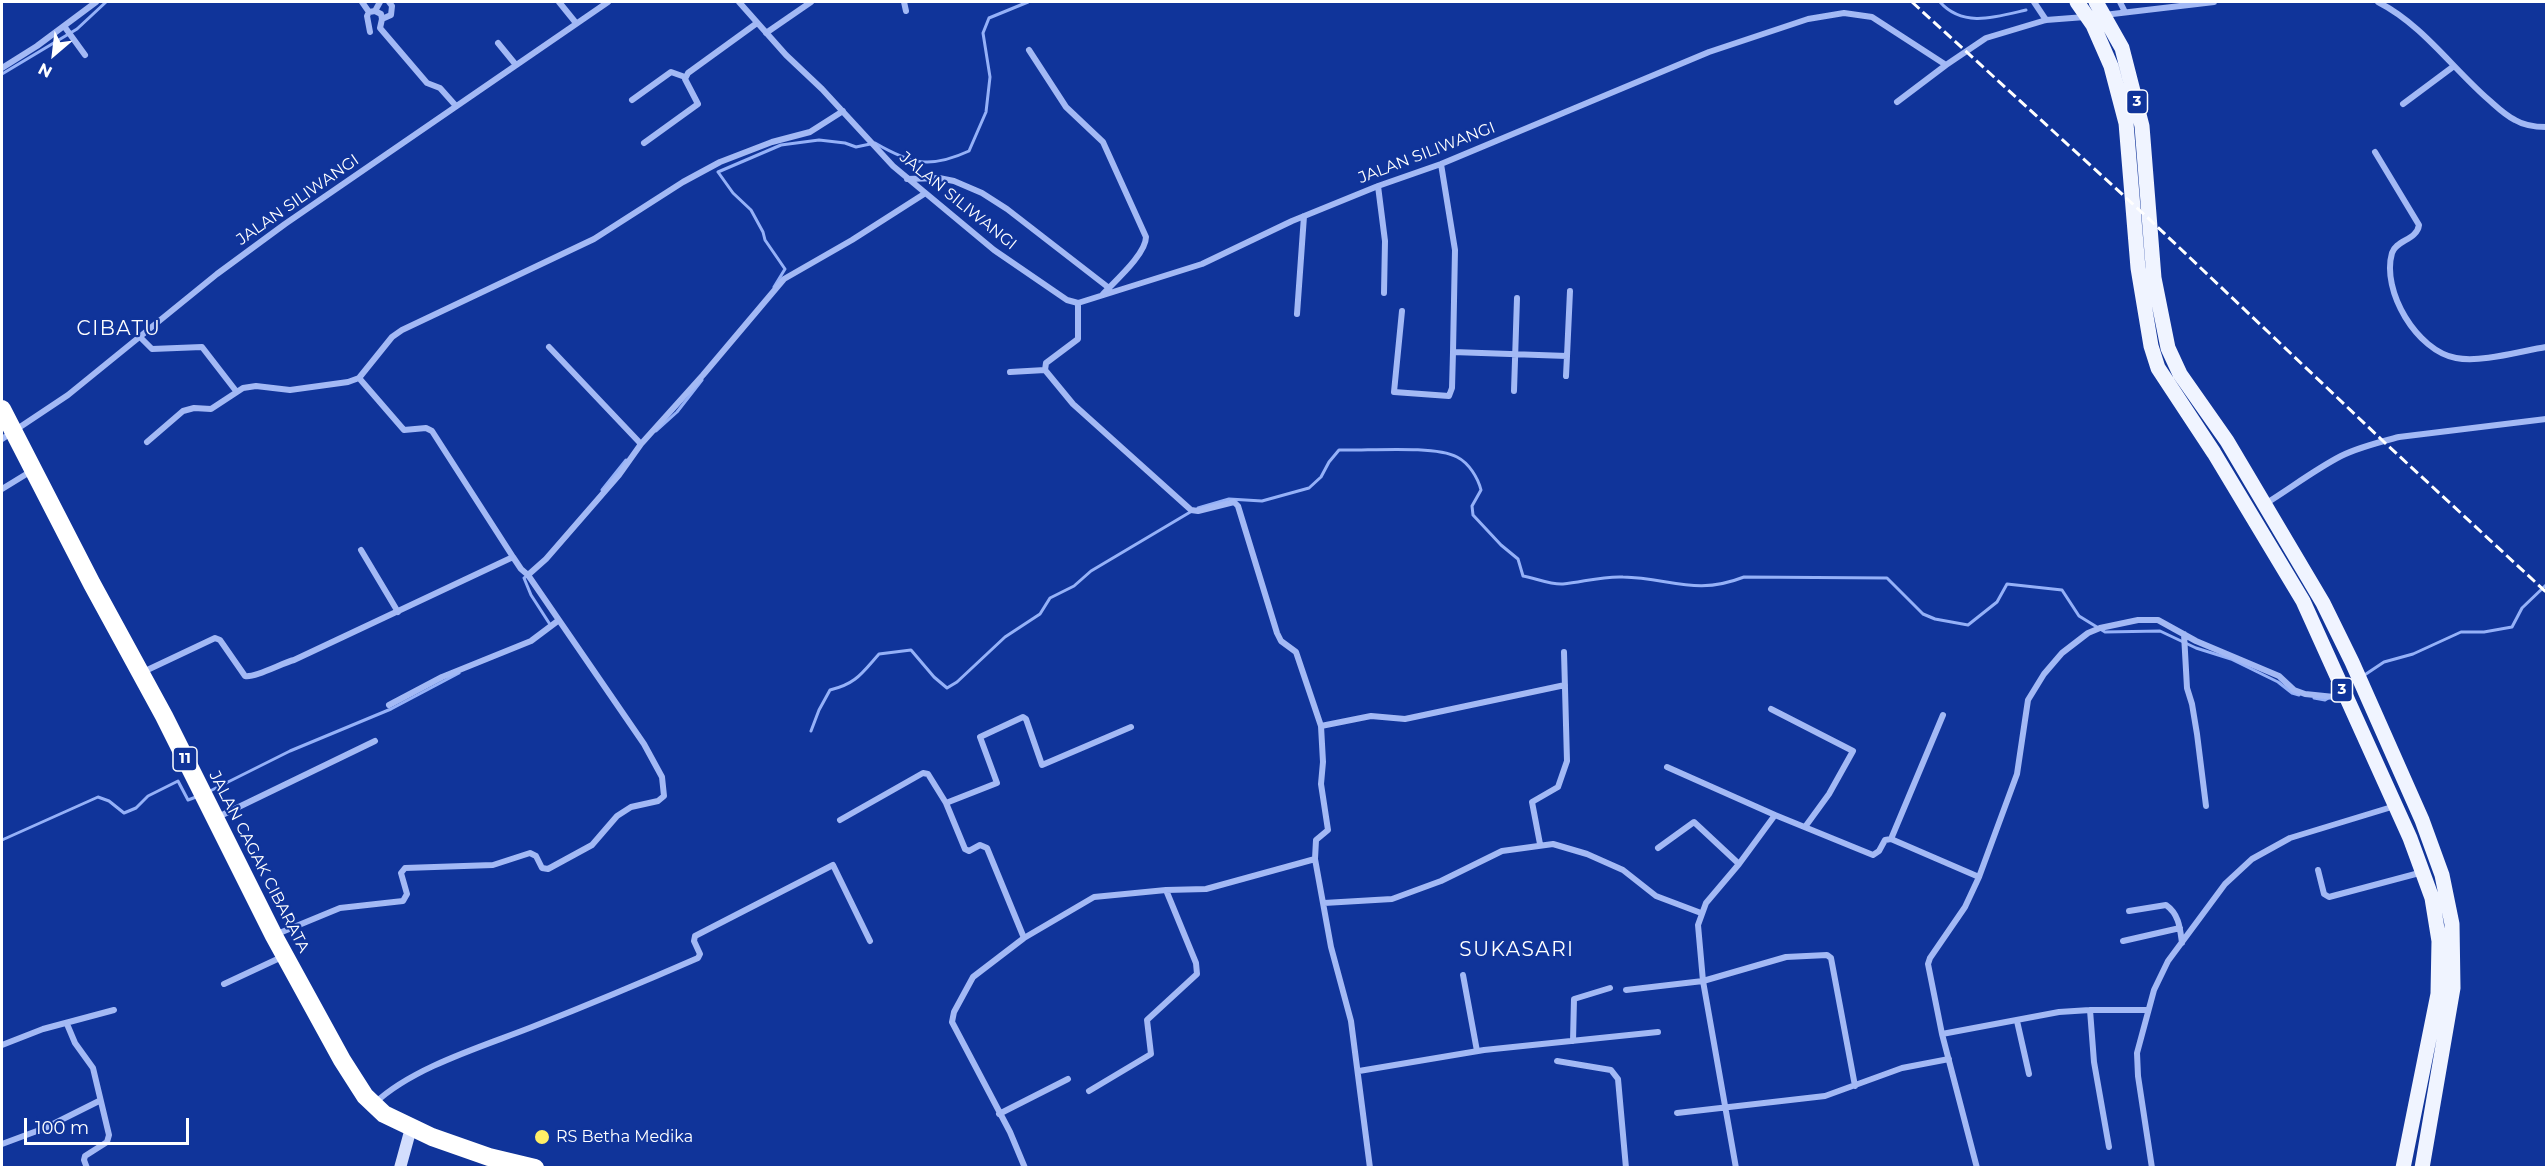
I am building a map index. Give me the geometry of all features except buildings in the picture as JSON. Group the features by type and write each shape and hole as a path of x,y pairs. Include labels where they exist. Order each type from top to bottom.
{"highway":[{"name":"JALAN CAGAK CIBARATA","path":"2,409 7,435 33,470 164,716 274,936 342,1060 364,1096 373,1105"},
{"name":"11","path":"373,1105 384,1114 411,1128 474,1152 536,1167"}],"main road":[{"name":"3","path":"2077,2 2125,57 2142,126 2154,278 2168,348 2180,374 2227,441 2323,603 2352,662 2422,820 2446,892 2452,924 2453,988 2422,1167"},
{"name":"3","path":"2096,2 2106,34 2111,66 2126,123 2138,268 2151,346 2158,368 2214,453 2303,601 2345,698 2396,806 2433,898 2437,921 2438,994 2403,1167"}],"street":[{"path":"2,68 96,2"},
{"path":"362,2 372,11 381,14 380,28 406,61 430,85 441,88 456,106"},
{"path":"370,32 367,16 380,2"},
{"path":"382,19 391,15 392,6 389,2"},
{"path":"558,2 576,23"},
{"name":"JALAN SILIWANGI","path":"7,435 68,395 217,274 285,224 608,2"},
{"name":"JALAN SILIWANGI","path":"739,2 766,33 843,111 870,143 907,179 994,250 1067,300 1078,303 1168,277 1202,264 1304,216 1441,164 1708,52 1808,19 1844,13 1872,17 1946,65"},
{"path":"766,33 811,2"},
{"path":"904,2 906,11"},
{"path":"2034,2 2046,20"},
{"path":"2120,2 2125,12"},
{"path":"1897,102 1977,43 2011,29 2046,20 2214,2"},
{"path":"2378,2 2394,10 2417,28 2507,116 2525,124 2547,127"},
{"path":"685,77 690,71 757,23"},
{"path":"64,26 85,55"},
{"path":"498,43 516,65"},
{"path":"1029,50 1066,107 1103,142 1146,237 1145,246 1103,295"},
{"path":"2403,104 2454,66"},
{"path":"632,100 671,72 685,77 698,104 644,143"},
{"path":"147,442 183,411 194,408 211,409 236,391 256,386 290,390 348,382 359,378 392,337 402,330 594,239 683,182 720,162 771,141 810,132 843,111"},
{"path":"2375,152 2419,225 2416,234 2397,247 2391,256 2393,294 2412,328 2425,341 2443,353 2459,359 2509,355 2547,347"},
{"path":"1402,311 1394,392 1449,396 1452,388 1455,250 1441,164"},
{"path":"907,179 939,178 954,181 982,193 1007,209 1109,288"},
{"path":"1378,186 1386,241 1384,293"},
{"path":"528,575 546,559 619,476 641,444 704,375 784,279 852,240 924,194"},
{"path":"1297,314 1304,216"},
{"path":"1566,376 1570,291"},
{"path":"1514,391 1517,298"},
{"path":"1078,303 1078,339 1046,363 1045,370 1073,404 1191,510 1198,511 1234,502 1239,507 1277,633 1281,641 1296,652 1321,726 1323,762 1321,784 1328,830 1316,840 1315,859 1331,947 1351,1021 1370,1167"},
{"path":"140,337 152,349 196,346 206,348 236,391"},
{"path":"549,347 641,444"},
{"path":"1453,352 1567,356"},
{"path":"1010,372 1045,370"},
{"path":"274,936 340,908 403,901 407,894 401,873 405,867 493,865 530,853 536,856 542,868 548,868 592,846 617,816 631,807 658,801 664,796 662,777 644,744 528,575 513,557 432,431 426,428 404,430 359,378"},
{"path":"2265,504 2342,455 2383,441 2399,437 2547,419"},
{"path":"2,489 33,470"},
{"path":"361,550 398,612"},
{"path":"140,674 215,638 220,640 245,676 251,676 294,660 513,557"},
{"path":"389,705 442,677 531,640 559,620"},
{"path":"1977,1167 1942,1034 1928,964 1965,907 1978,877 2017,774 2028,700 2044,674 2062,652 2088,633 2100,628 2138,620 2158,620 2279,676 2294,690 2305,694 2345,698"},
{"path":"2184,634 2187,688 2197,734 2206,806"},
{"path":"1540,844 1532,802 1554,791 1566,770 1564,652"},
{"path":"1321,726 1371,716 1405,719 1565,685"},
{"path":"1772,709 1853,751 1829,794 1805,827"},
{"path":"1891,839 1943,715"},
{"path":"946,802 997,783 980,737 1023,717 1026,719 1042,765 1131,727"},
{"path":"214,819 375,741"},
{"path":"1667,767 1873,855 1879,851 1885,840 1891,839 1978,877"},
{"path":"840,820 923,773 928,775 946,802 965,849 969,851 980,845 987,849 1024,938"},
{"path":"2152,1167 2137,1064 2140,1040 2148,1010 2162,971 2225,884 2269,848 2290,838 2396,806"},
{"path":"1736,1167 1703,981 1698,925 1706,903 1739,864 1775,815"},
{"path":"1658,848 1694,822 1739,864"},
{"path":"1324,903 1392,898 1441,881 1502,851 1553,844 1587,855 1632,876 1648,891 1662,899 1701,913"},
{"path":"1025,1167 1010,1132 956,1031 952,1017 964,989 973,977 1024,938 1094,897 1166,890 1206,889 1315,859"},
{"path":"373,1105 397,1084 463,1054 602,1000 698,958 700,954 694,941 695,936 833,865 870,941"},
{"path":"2318,870 2324,894 2329,897 2423,871"},
{"path":"1089,1091 1151,1054 1147,1020 1197,974 1196,963 1166,890"},
{"path":"2129,911 2167,905 2177,917 2182,943"},
{"path":"2123,941 2180,928"},
{"path":"1626,990 1703,981 1786,957 1827,955 1831,958 1855,1086"},
{"path":"224,984 285,956"},
{"path":"1463,975 1477,1051"},
{"path":"1573,1041 1574,999 1610,988"},
{"path":"2,1045 43,1029 114,1010"},
{"path":"2090,1010 2094,1062 2109,1147"},
{"path":"1942,1034 2059,1012 2148,1010"},
{"path":"2017,1021 2029,1074"},
{"path":"67,1024 75,1043 93,1068 109,1137 107,1142 85,1156 87,1167"},
{"path":"1359,1071 1477,1051 1658,1032"},
{"path":"1677,1113 1826,1096 1902,1068 1949,1059"},
{"path":"1557,1061 1611,1070 1616,1073 1626,1167"},
{"path":"999,1114 1068,1079"},
{"path":"2,1144 45,1128 99,1101"},
{"path":"400,1167 411,1128"}],"waterway":[{"path":"2,74 77,29 106,2"},
{"path":"774,287 785,269 765,240 751,210 733,193 718,172 781,145 819,140 845,143 856,147 875,143 899,156 921,162 943,160 969,151 986,112 990,77 983,33 989,18 1028,2"},
{"path":"1940,2 1949,10 1969,18 1992,17 2026,10"},
{"path":"656,431 677,412 702,380"},
{"path":"1198,508 1229,499 1262,501 1309,488 1321,477 1339,450 1417,450 1446,453 1457,457 1472,471 1481,490 1472,506 1473,515 1501,545 1518,559 1523,576 1558,584 1623,577 1697,586 1744,577 1887,578 1923,614 1935,619 1968,625 1997,602 2007,584 2062,590 2079,616 2105,632 2160,631 2196,648 2231,659 2299,695"},
{"path":"602,490 626,460"},
{"path":"811,731 830,690 852,681 879,654 911,650 934,677 947,688 957,682 1005,637 1040,614 1050,598 1074,586 1091,571 1192,511"},
{"path":"527,576 524,578 531,595 551,626"},
{"path":"2363,676 2384,662 2413,654 2461,632 2484,632 2512,627 2522,608 2546,585"},
{"path":"208,792 290,751 391,709 459,673"},
{"path":"2314,698 2325,700 2330,697"},
{"path":"2,840 98,797 109,801 124,813 136,808 148,796 178,781 188,800 196,797"}],"railway":[{"path":"1912,2 2147,217 2546,592"}],"place":[{"name":"RS Betha Medika","path":"542,1137"}],"district":[{"name":"CIBATU","path":"119,329"},
{"name":"SUKASARI","path":"1517,950"}]}
